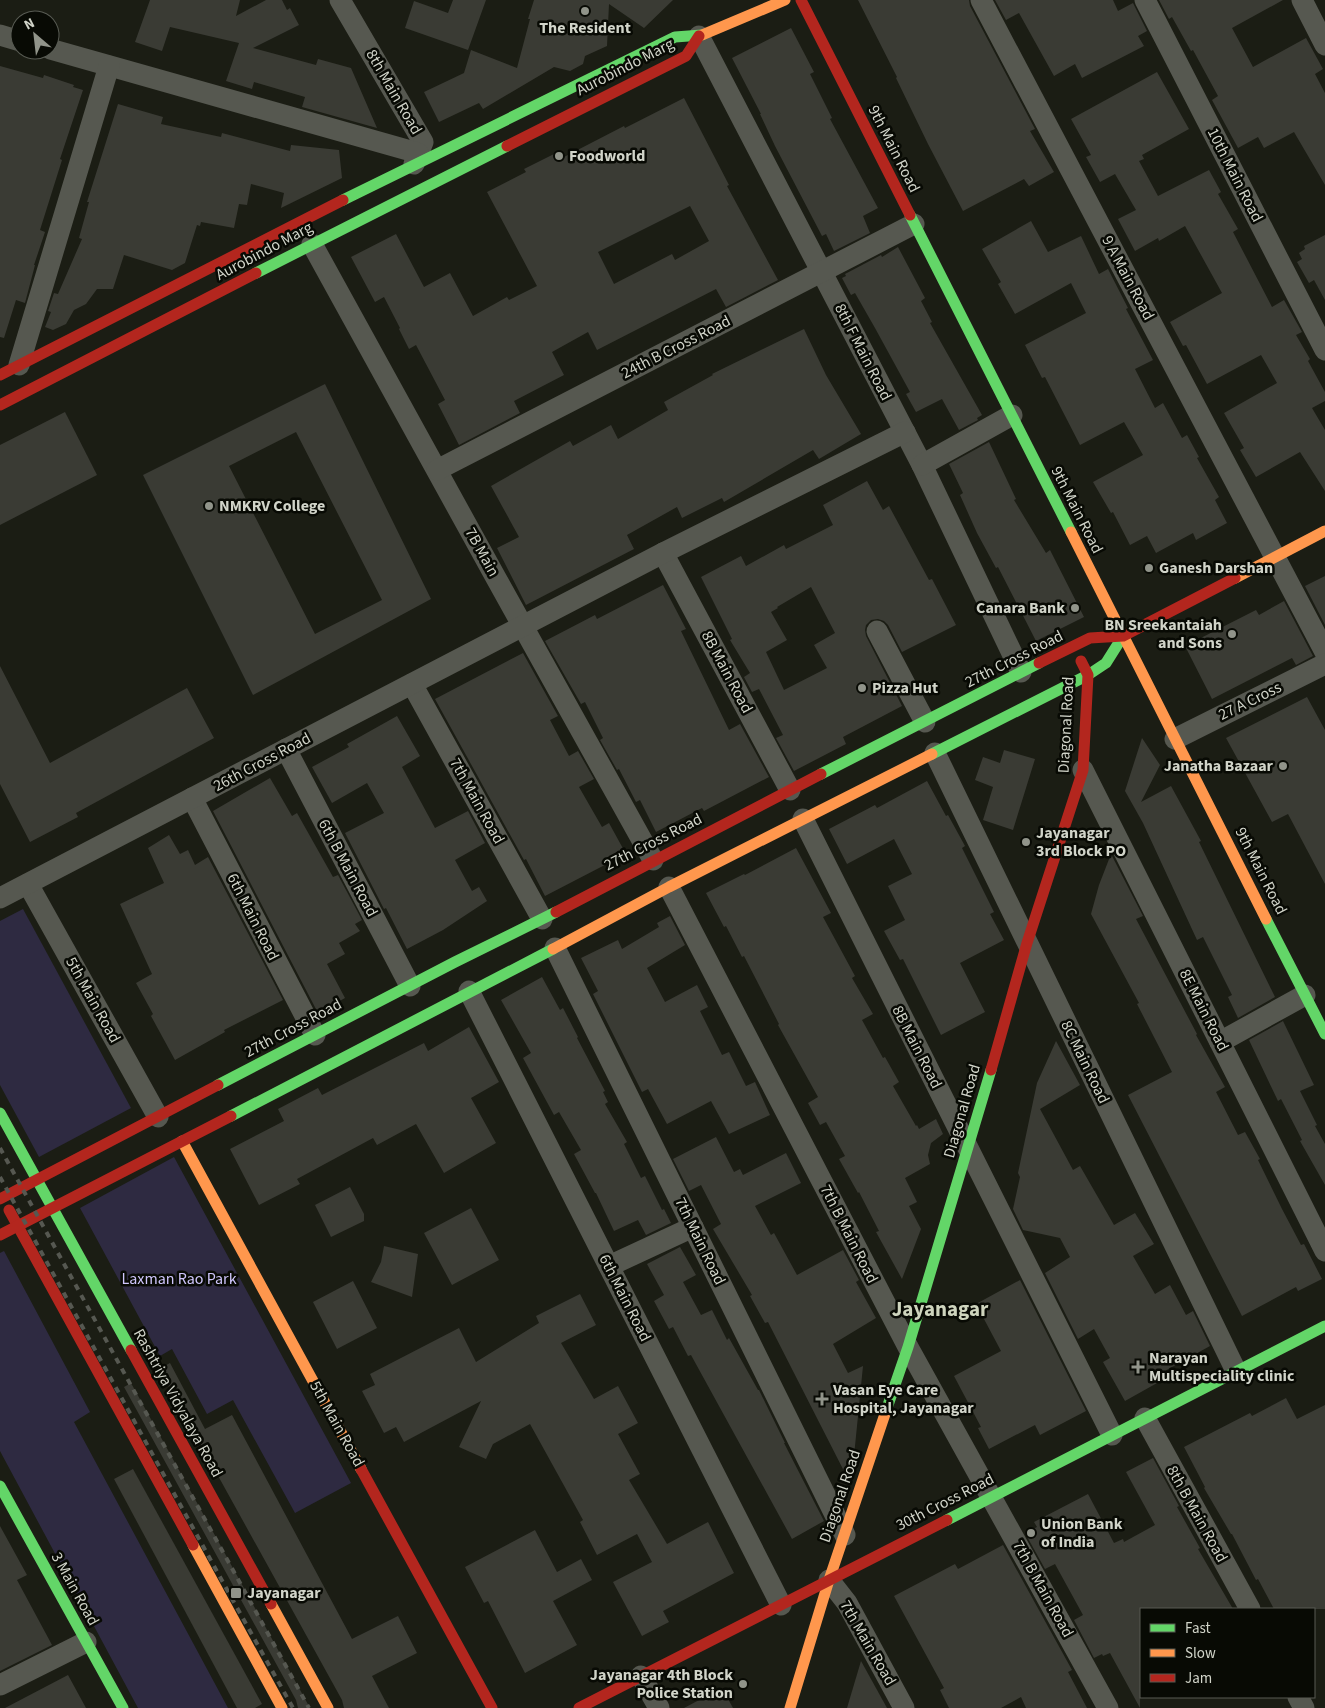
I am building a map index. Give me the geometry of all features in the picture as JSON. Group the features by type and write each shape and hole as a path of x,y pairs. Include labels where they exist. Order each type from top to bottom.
{"street":[{"name":"8th Main Road","path":"340,0 423,142 416,158 425,187"},
{"path":"699,36 785,0"},
{"name":"9th Main Road","path":"801,0 1325,1034"},
{"name":"9 A Main Road","path":"981,0 1325,652"},
{"name":"10th Main Road","path":"1145,0 1325,350"},
{"path":"1302,0 1325,45"},
{"name":"Aurobindo Marg","path":"0,375 416,158 675,37 699,36"},
{"name":"Aurobindo Marg","path":"0,405 95,358 312,244 686,56 699,36"},
{"name":"8th F Main Road","path":"699,36 922,465 1021,672"},
{"path":"60,52 416,158"},
{"path":"19,365 109,66"},
{"name":"24th B Cross Road","path":"437,470 914,224"},
{"name":"7B Main","path":"312,244 653,860"},
{"path":"922,465 1012,416"},
{"name":"26th Cross Road","path":"0,898 663,553 905,432"},
{"name":"27th Cross Road","path":"1,1196 37,1180 653,860 1021,672 1090,638 1123,636 1325,531"},
{"name":"8B Main Road","path":"663,553 790,790"},
{"path":"877,631 925,722"},
{"path":"0,1235 555,948 669,887 1088,675 1106,664 1123,636"},
{"name":"Diagonal Road","path":"790,1708 829,1580 908,1347 968,1149 1027,943 1083,770 1088,675 1074,646"},
{"name":"27 A Cross","path":"1175,739 1325,664"},
{"name":"7th Main Road","path":"412,684 542,919"},
{"name":"6th B Main Road","path":"286,749 410,986"},
{"name":"8C Main Road","path":"935,753 1236,1371"},
{"name":"8E Main Road","path":"1083,770 1325,1251"},
{"name":"6th Main Road","path":"192,798 315,1035"},
{"name":"8B Main Road","path":"803,819 1112,1435"},
{"name":"5th Main Road","path":"28,884 158,1117"},
{"name":"7th B Main Road","path":"669,887 908,1347 1108,1708"},
{"name":"7th Main Road","path":"555,948 845,1534"},
{"name":"6th Main Road","path":"469,991 781,1605"},
{"path":"1220,1042 1305,995"},
{"name":"Rashtriya Vidyalaya Road","path":"0,1113 328,1708"},
{"name":"5th Main Road","path":"182,1141 492,1708"},
{"path":"1,1196 282,1708"},
{"path":"609,1266 692,1227"},
{"name":"30th Cross Road","path":"579,1708 1325,1326"},
{"name":"8th B Main Road","path":"1145,1418 1249,1608"},
{"name":"3 Main Road","path":"3,1498 124,1708"},
{"name":"7th Main Road","path":"829,1580 847,1603 904,1708"},
{"path":"0,1685 86,1642"},
{"path":"641,1676 659,1708"}],"green space":[{"path":"23,909 131,1108 39,1157 0,1085 0,921"},
{"name":"Laxman Rao Park","path":"174,1157 351,1483 295,1513 233,1400 207,1414 172,1349 160,1356 80,1208"},
{"path":"4,1251 90,1412 74,1422 228,1708 138,1708 0,1451 0,1253"}],"building":[{"path":"150,0 240,0 236,16 266,0 282,0 287,10 290,8 299,25 253,48 316,65 318,59 351,68 377,128 302,107 305,97 254,82 252,89 226,81 239,43 170,27 162,51 135,42"},
{"path":"453,0 486,0 468,50 405,28 414,1 448,13"},
{"path":"534,0 673,0 644,28 609,4 607,46 585,56 583,64 570,71 554,67 483,109 479,103 439,122 424,92 464,73 471,50 517,68"},
{"path":"858,0 969,0 970,6 1035,129 1030,131 1054,172 1029,186 1024,179 963,211"},
{"path":"995,0 1113,0 1118,11 1133,3 1147,31 1138,36 1144,46 1082,78 1075,64 1054,76 1019,13 1006,20"},
{"path":"1159,0 1283,0 1232,28 1253,67 1306,38 1323,69 1315,74 1325,93 1325,185 1294,132 1264,148 1258,137 1238,148 1212,100 1218,96 1193,50 1191,51 1172,17 1169,19"},
{"path":"791,28 814,72 810,74 832,118 830,119 878,208 863,216 870,233 834,251 826,234 822,236 732,58"},
{"path":"0,66 43,78 44,75 83,90 60,159 62,160 40,230 45,232 34,265 25,303 16,300 4,338 0,337"},
{"path":"1157,72 1189,129 1142,155 1144,159 1139,161 1158,196 1209,170 1221,192 1218,194 1238,229 1233,232 1272,307 1284,300 1302,332 1296,335 1310,359 1308,361 1325,392 1325,401 1312,408 1325,430 1325,491 1300,452 1256,477 1240,450 1244,448 1224,413 1277,383 1261,355 1207,384 1186,345 1183,346 1170,322 1222,293 1185,226 1159,241 1158,238 1135,251 1118,219 1136,210 1115,174 1100,182 1086,157 1091,155 1071,119"},
{"path":"684,98 729,185 727,186 778,280 726,307 716,289 597,350 588,332 552,352 564,375 514,401 520,413 459,445 438,404 445,400 416,345 409,349 384,297 375,302 351,257 396,234 424,287 450,273 473,316 507,297 509,300 537,286 487,192 526,172 524,169 558,152 562,158 624,126 625,128","holes":["690,206 709,241 675,260 672,254 614,284 598,252"]},
{"path":"118,104 163,117 161,124 221,137 222,133 290,151 291,145 339,150 342,178 281,208 284,193 251,184 247,205 239,204 234,228 201,222 200,226 197,225 185,263 172,270 124,255 113,289 97,289 86,304 74,310 66,324 53,330 45,327 51,312 48,311 54,293 58,294 82,239 79,238 89,202 87,202"},
{"path":"1031,221 1048,252 1081,236 1099,274 1108,269 1128,308 1126,309 1153,360 1135,369 1155,408 1163,403 1182,438 1187,435 1199,457 1197,458 1219,497 1215,500 1227,523 1196,540 1193,533 1156,553 1147,536 1130,545 1113,512 1111,513 1093,482 1143,455 1124,422 1080,445 1045,377 1042,378 1025,345 1086,313 1071,283 1015,314 998,284 1001,282 982,249"},
{"path":"1325,235 1325,300 1314,280 1309,283 1297,262 1302,259 1299,253 1305,249 1304,246"},
{"path":"898,247 925,298 921,301 932,322 930,323 982,415 977,418 978,420 959,430 942,399 916,412 906,394 910,392 875,328 855,293 851,295 842,278 846,276 845,274 881,255 882,257"},
{"path":"804,329 826,375 861,434 819,459 813,450 724,502 722,498 682,518 677,507 627,535 634,549 526,605 497,548 519,537 491,486 570,441 573,446 611,425 618,439 668,410 664,402 712,374"},
{"path":"325,384 431,599 253,695 143,475","holes":["296,432 382,600 315,634 229,466"]},
{"path":"65,412 97,475 0,525 0,445"},
{"path":"989,442 1016,499 1014,500 1046,553 1050,550 1084,617 1036,641 998,567 996,568 977,533 960,495 963,493 949,464"},
{"path":"867,481 883,510 889,506 929,580 932,579 956,625 902,652 888,625 878,619 871,620 866,625 866,636 902,706 843,737 846,744 794,771 776,738 783,735 759,689 752,692 745,679 744,677 750,673 730,640 732,639 701,577 741,556 746,566 784,545 786,549 833,525 823,505","holes":["811,587 835,633 814,645 827,668 784,690 766,652 787,640 771,612"]},
{"path":"1325,576 1325,625 1305,586"},
{"path":"663,585 686,629 681,631 729,730 740,724 769,777 704,811 702,808 656,832 640,800 636,802 619,769 617,770 600,740 603,738 585,702 581,704 545,641 595,615 597,619"},
{"path":"1284,601 1313,656 1296,665 1292,658 1212,699 1185,646 1256,610 1259,615"},
{"path":"523,653 558,716 550,720 569,756 578,751 594,779 579,787 602,827 609,823 626,854 545,896 435,699"},
{"path":"0,666 50,763 187,688 214,738 76,813 78,817 30,842 0,784"},
{"name":"Janatha Bazaar","path":"1307,697 1325,730 1325,884 1288,814 1272,822 1226,738"},
{"path":"397,716 420,756 402,767 435,828 468,811 485,843 455,860 472,891 479,887 487,901 443,930 407,949 345,833 384,813 367,783 332,803 312,767 349,747 347,744"},
{"path":"1142,738 1160,765 1141,802 1171,786 1201,841 1199,842 1275,997 1238,1018 1228,997 1232,995 1203,937 1197,940 1143,823 1125,791"},
{"path":"1004,750 1035,759 1013,830 983,820 993,787 975,780 983,757 1000,763"},
{"path":"270,778 292,816 297,813 333,877 338,875 362,920 355,924 360,931 339,943 345,954 327,964 345,998 318,1013 213,811"},
{"path":"927,781 965,846 962,848 994,912 990,914 1004,940 960,963 985,1012 941,1035 903,959 900,960 884,931 905,920 888,886 912,874 894,839 847,864 829,829 875,805 877,808"},
{"path":"169,835 180,854 188,850 195,865 208,857 283,1000 224,1030 225,1032 175,1060 151,1016 153,1014 136,983 152,974 120,904 164,883 148,848"},
{"path":"796,848 831,913 823,917 855,976 852,978 873,1014 862,1020 899,1082 893,1086 919,1129 936,1119 943,1134 931,1143 928,1155 930,1164 905,1178 917,1202 909,1206 921,1229 902,1279 876,1232 879,1231 859,1192 839,1159 845,1156 826,1122 820,1125 808,1103 818,1097 778,1025 744,956 742,957 706,893"},
{"path":"1111,854 1143,916 1136,919 1225,1087 1216,1092 1238,1135 1245,1132 1260,1159 1258,1160 1282,1209 1301,1245 1304,1244 1322,1279 1298,1291 1296,1287 1242,1316 1128,1095 1172,1072 1137,1004 1139,1003 1091,914 1099,885"},
{"path":"670,916 685,945 647,968 665,1002 697,985 708,1007 700,1011 722,1055 729,1052 746,1086 755,1082 770,1115 729,1134 711,1101 667,1124 648,1089 642,1092 593,994 598,991 581,958 618,940 622,949 659,927 657,923"},
{"path":"542,977 560,1010 563,1008 605,1091 603,1092 608,1102 605,1104 627,1142 624,1144 641,1178 645,1176 662,1210 664,1209 671,1223 646,1235 638,1220 614,1231 596,1193 574,1154 581,1150 559,1112 554,1115 523,1058 531,1053 501,1000"},
{"path":"1283,1021 1314,1085 1300,1091 1325,1144 1325,1185 1300,1141 1302,1140 1281,1099 1278,1101 1249,1040"},
{"path":"469,1027 499,1082 471,1098 496,1143 444,1173 416,1124 377,1145 373,1138 297,1179 300,1184 259,1205 230,1149 284,1121 278,1109 318,1088 322,1095 424,1043 428,1051"},
{"path":"1056,1041 1080,1085 1040,1109 1073,1170 1080,1166 1114,1225 1135,1213 1154,1244 1133,1256 1155,1294 1170,1285 1186,1315 1193,1311 1210,1346 1163,1372 1166,1378 1125,1401 1103,1362 1110,1358 1094,1329 1078,1339 1045,1273 1070,1257 1060,1238 1023,1230 1013,1209 1020,1177 1018,1173 1037,1083"},
{"path":"716,1137 734,1172 740,1169 743,1175 786,1153 801,1183 755,1206 771,1235 774,1233 797,1275 843,1250 859,1280 856,1282 876,1318 833,1344 848,1373 863,1366 854,1456 847,1477 768,1322 765,1323 750,1296 752,1295 713,1229 721,1224 701,1185 689,1191 673,1159"},
{"path":"350,1187 364,1214 364,1221 331,1237 315,1205"},
{"path":"471,1208 499,1260 452,1285 424,1233"},
{"path":"384,1246 418,1254 412,1297 371,1282 381,1262"},
{"path":"680,1247 696,1275 683,1282 701,1315 712,1310 727,1340 729,1338 759,1390 824,1521 792,1539 691,1355 688,1356 673,1327 669,1329 654,1301 664,1295 647,1264"},
{"path":"1020,1280 1086,1411 1040,1435 1035,1425 989,1449 978,1428 981,1427 954,1376 1001,1351 976,1304"},
{"path":"353,1281 377,1328 337,1349 313,1302"},
{"path":"580,1294 596,1325 561,1343 594,1399 618,1386 638,1423 618,1434 640,1474 629,1480 667,1544 708,1522 734,1573 663,1611 669,1622 642,1636 613,1582 652,1562 637,1534 597,1555 580,1522 583,1520 530,1424 493,1444 486,1459 459,1447 481,1401 404,1442 396,1427 384,1433 362,1391 375,1385 370,1374 459,1328 476,1362 539,1323 536,1316"},
{"path":"170,1363 205,1429 232,1415 352,1639 398,1616 417,1653 372,1676 389,1708 344,1708 342,1700 159,1369"},
{"path":"131,1383 310,1708 298,1708 296,1700 124,1387"},
{"path":"1286,1398 1297,1419 1325,1405 1325,1609 1273,1608 1204,1488 1184,1447 1250,1413 1252,1416"},
{"path":"1153,1458 1200,1548 1198,1549 1232,1608 1140,1608 1140,1708 1110,1653 1094,1658 1074,1620 1083,1615 1055,1564 1045,1569 1025,1533 1037,1527 1034,1522 1088,1494 1114,1543 1123,1539 1124,1542 1155,1525 1126,1472"},
{"path":"133,1469 262,1704 255,1708 237,1708 114,1479"},
{"path":"0,1526 27,1575 17,1580 52,1645 0,1671"},
{"path":"535,1530 557,1572 581,1559 592,1580 553,1601 577,1645 525,1673 488,1601 484,1603 465,1567"},
{"path":"1003,1545 1072,1670 1068,1672 1087,1708 1026,1708 1021,1697 1001,1708 949,1708 940,1690 944,1688 894,1596 955,1564 958,1569"},
{"path":"861,1661 887,1708 847,1708"},
{"path":"68,1675 86,1708 5,1708"},
{"path":"722,1688 733,1708 684,1708"}],"railway":[{"path":"0,1148 309,1708"},
{"path":"0,1177 293,1708"}],"traffic: fast":[{"path":"343,200 675,37 702,35"},
{"path":"256,273 507,146"},
{"path":"910,215 1071,532"},
{"path":"932,754 1088,675 1106,663 1123,636"},
{"path":"821,774 1039,663"},
{"path":"218,1085 455,962 556,912"},
{"path":"1266,919 1325,1034"},
{"path":"231,1116 553,949"},
{"path":"887,1408 908,1347 991,1070"},
{"path":"0,1113 131,1350"},
{"path":"947,1520 1325,1326"},
{"path":"0,1486 123,1708"}],"traffic: slow":[{"path":"702,35 785,0"},
{"path":"1235,578 1325,531"},
{"path":"1071,532 1266,919"},
{"path":"553,949 669,887 932,754"},
{"path":"182,1141 361,1469"},
{"path":"790,1708 829,1580 887,1408"},
{"path":"193,1545 282,1708"},
{"path":"271,1604 328,1708"}],"traffic: jam":[{"path":"801,0 910,215"},
{"path":"507,146 686,56 699,36"},
{"path":"0,375 343,200"},
{"path":"0,405 256,273"},
{"path":"1039,663 1090,638 1123,636 1235,578"},
{"path":"991,1070 1027,943 1083,770 1088,675 1081,661"},
{"path":"556,912 821,774"},
{"path":"0,1199 218,1085"},
{"path":"0,1235 231,1116"},
{"path":"9,1210 193,1545"},
{"path":"131,1350 271,1604"},
{"path":"361,1469 492,1708"},
{"path":"579,1708 947,1520"}],"place":[{"name":"The Resident","path":"585,11"},
{"name":"Foodworld","path":"559,156"},
{"name":"NMKRV College","path":"209,506"},
{"name":"Ganesh Darshan","path":"1149,568"},
{"name":"Canara Bank","path":"1075,608"},
{"name":"BN Sreekantaiah and Sons","path":"1232,634"},
{"name":"Pizza Hut","path":"862,688"},
{"name":"Janatha Bazaar","path":"1283,766"},
{"name":"Jayanagar 3rd Block PO","path":"1026,842"},
{"name":"Narayan Multispeciality clinic","path":"1138,1367"},
{"name":"Vasan Eye Care Hospital, Jayanagar","path":"822,1399"},
{"name":"Union Bank of India","path":"1031,1533"},
{"name":"Jayanagar","path":"236,1593"},
{"name":"Jayanagar 4th Block Police Station","path":"743,1684"}],"district":[{"name":"Jayanagar","path":"940,1309"}]}
